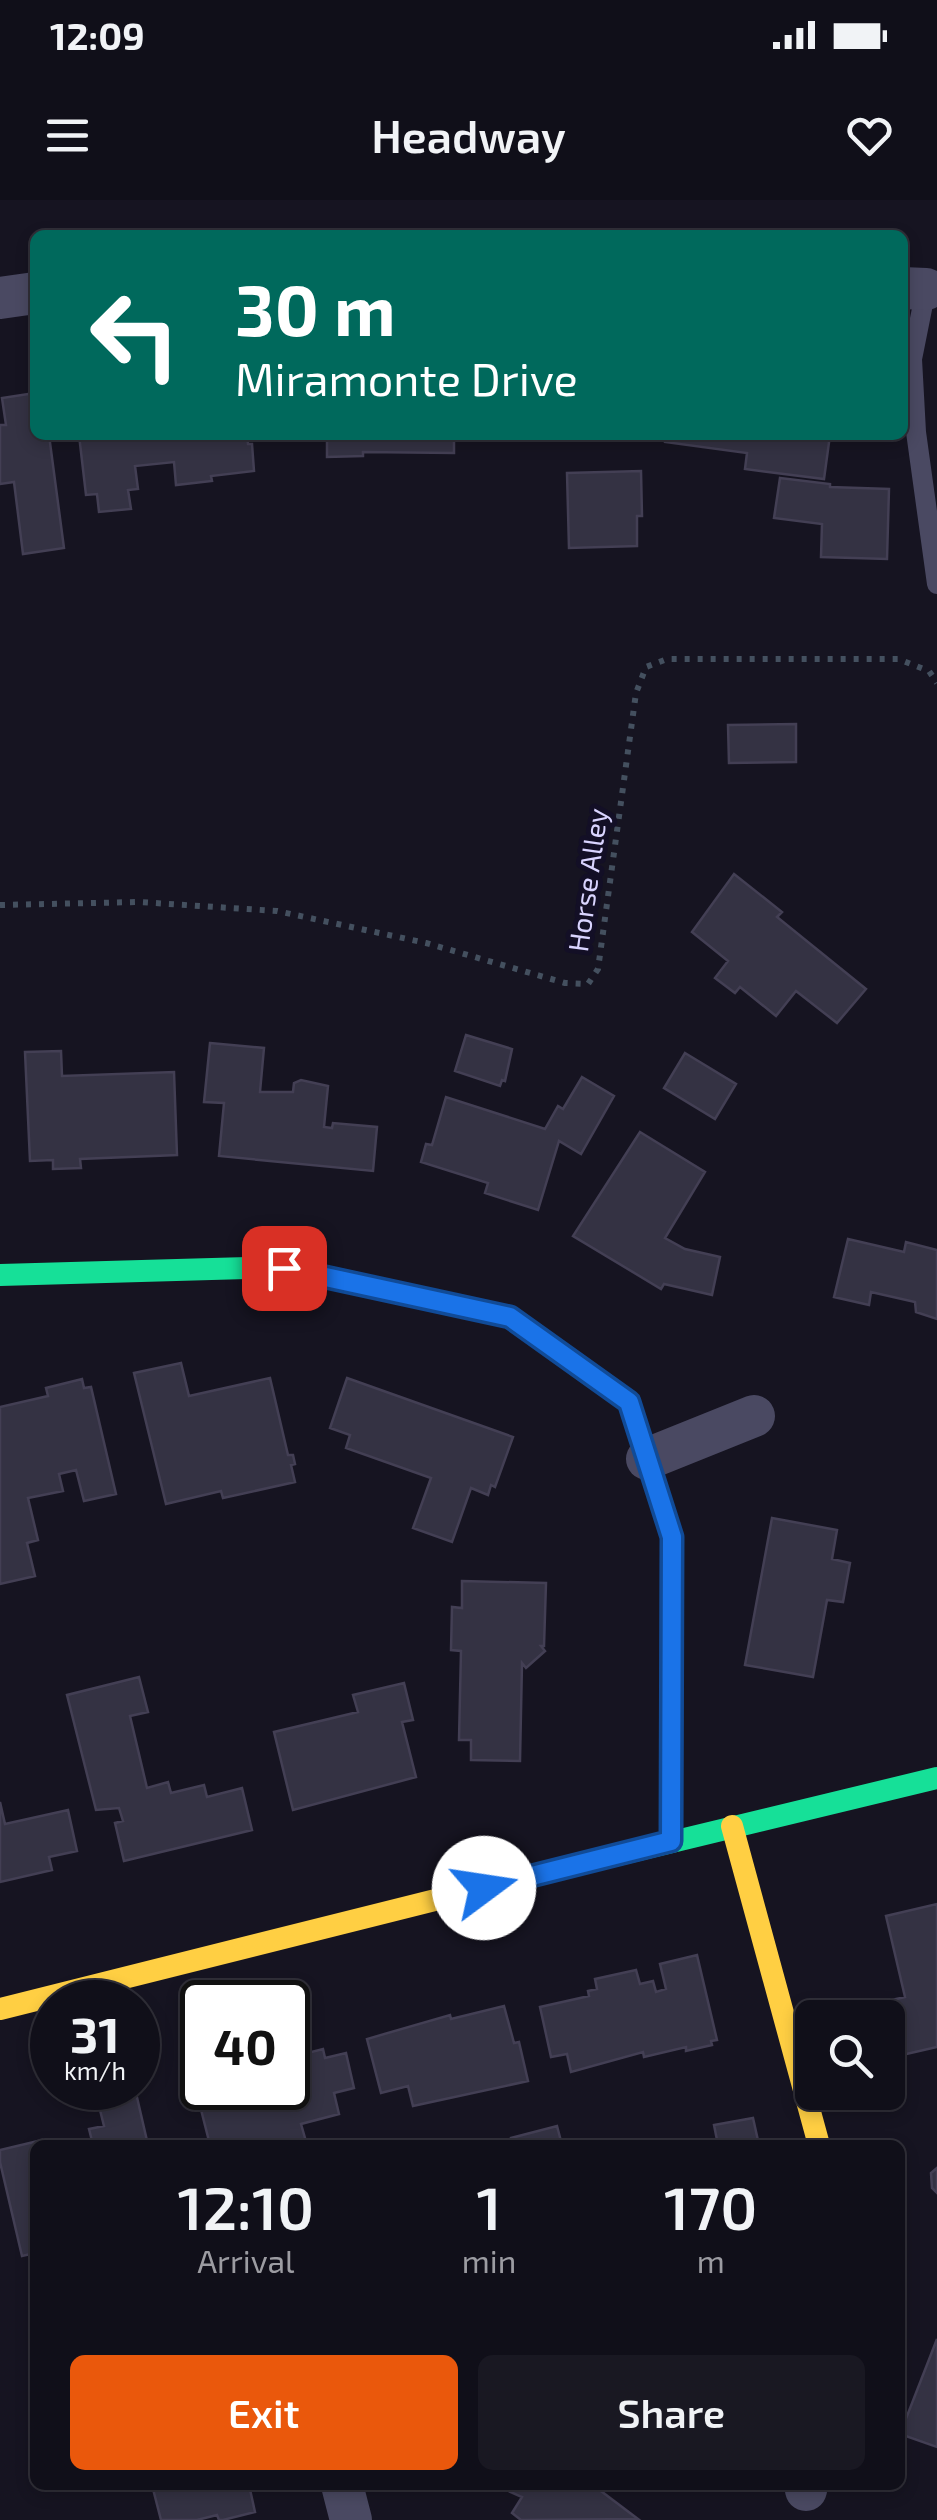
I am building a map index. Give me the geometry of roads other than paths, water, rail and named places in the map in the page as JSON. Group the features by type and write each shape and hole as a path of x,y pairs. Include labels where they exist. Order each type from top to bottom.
{"street":[{"path":"0,298 30,294"},
{"path":"0,1275 284,1268 510,1317 629,1402 672,1537 671,1841"},
{"path":"647,1460 754,1416"},
{"path":"0,2010 937,1778"},
{"path":"732,1826 817,2140"},
{"path":"343,2490 351,2520"}],"lane":[{"path":"914,288 916,432 937,584"}]}
